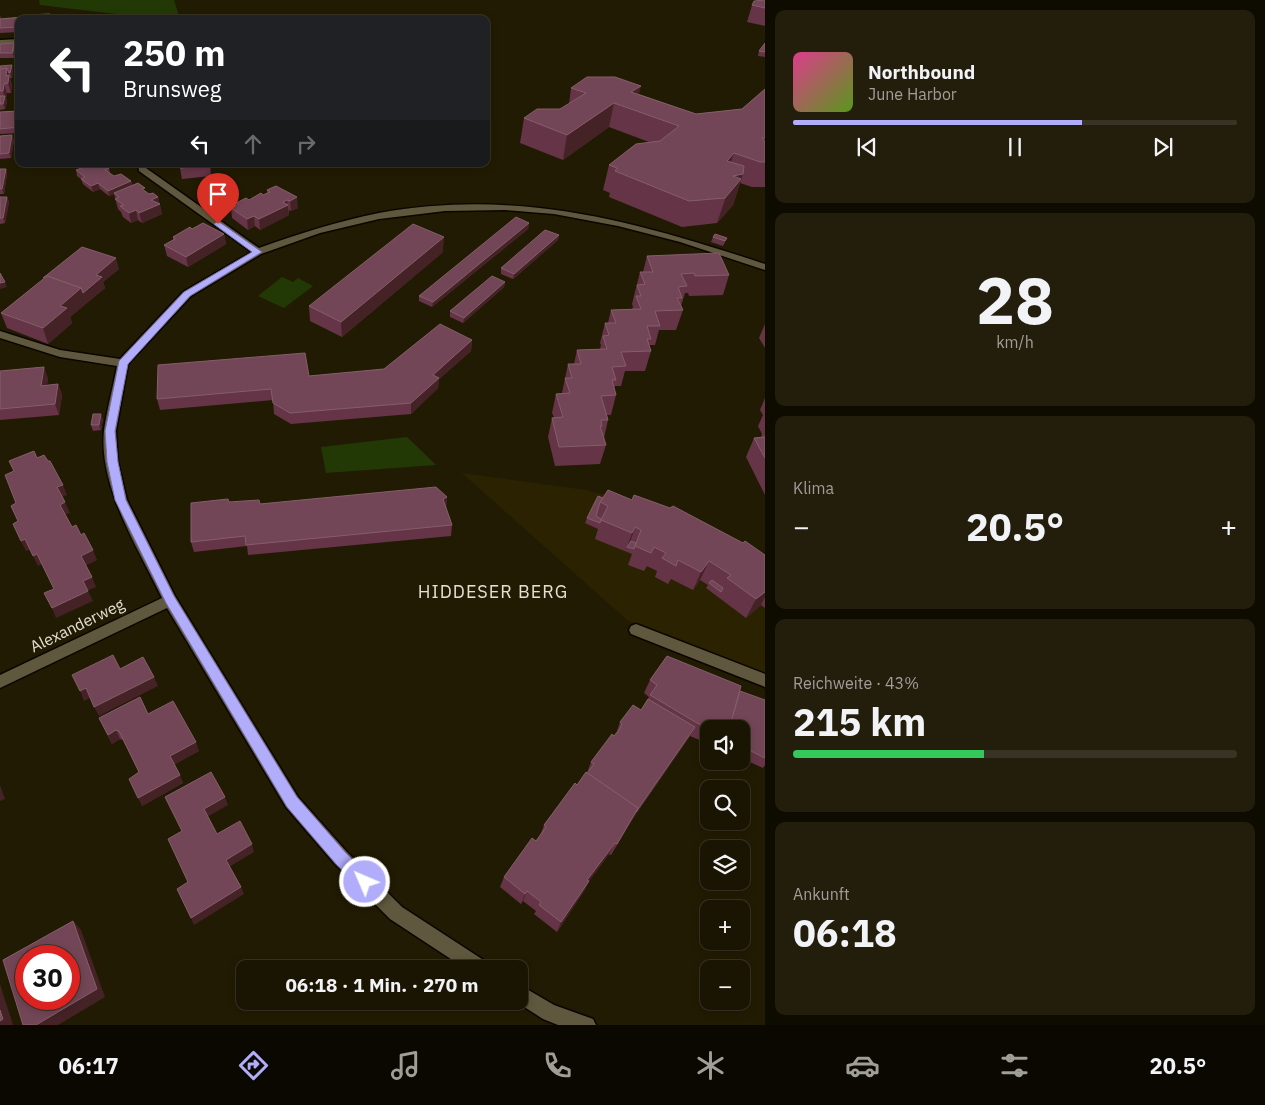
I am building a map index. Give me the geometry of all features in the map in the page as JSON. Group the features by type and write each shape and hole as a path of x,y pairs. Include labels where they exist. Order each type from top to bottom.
{"street":[{"path":"0,42 15,41"},
{"path":"142,167 142,169 258,252"},
{"path":"468,960 396,913 341,858 292,802 170,600 121,500 112,462 110,431 123,363 187,294 258,252 317,232 379,216 445,208 505,207 554,211 619,223 708,248 765,267"},
{"path":"0,334 90,361 123,363"},
{"name":"Alexanderweg","path":"0,682 170,600"},
{"path":"636,630 765,681"},
{"path":"528,1001 549,1019 587,1025"}],"shaded area":[{"path":"462,473 586,490 624,499 765,562 765,675 627,620"}],"green space":[{"path":"39,0 174,0 179,15 124,15 40,5"},
{"path":"282,277 293,282 298,278 313,286 284,308 258,296"},
{"path":"407,437 436,465 326,473 321,447"}],"building":[{"path":"765,0 765,8 752,5 754,1"},
{"path":"15,18 15,27 0,28 0,19"},
{"path":"15,39 15,51 12,51"},
{"path":"14,43 13,53 0,53 0,44"},
{"path":"765,43 765,52 759,51"},
{"path":"12,65 10,73 7,68 0,69 0,66"},
{"path":"7,68 6,76 9,75 8,83 4,84 3,91 0,91 0,69"},
{"path":"587,77 615,77 641,86 631,92 696,114 742,109 765,89 765,138 762,138 765,142 765,162 734,153 727,161 744,166 743,174 733,176 741,179 725,198 689,201 615,171 617,168 609,165 636,144 660,141 679,126 614,103 567,135 524,118 537,109 560,109 586,93 571,88"},
{"path":"0,96 5,96 3,104 0,104"},
{"path":"15,111 15,127 0,129 0,112"},
{"path":"12,135 9,153 0,154 0,136"},
{"path":"84,167 107,167 109,168 105,170 114,176 121,174 131,181 108,191 98,183 91,186 81,179 85,177 76,170"},
{"path":"0,169 6,169 2,189 0,189"},
{"path":"138,183 149,194 153,193 158,197 151,200 160,204 139,213 136,210 129,213 120,206 124,205 115,199 119,197 114,193"},
{"path":"276,186 297,197 283,202 288,205 259,219 254,216 247,219 231,208 246,198 249,200 261,193 263,195 270,192 267,190"},
{"path":"0,197 7,197 3,218 0,218"},
{"path":"516,217 529,223 433,302 419,296"},
{"path":"203,223 224,234 186,257 164,245 190,227 192,229"},
{"path":"413,224 444,237 341,322 309,306"},
{"path":"545,230 559,235 514,274 501,268"},
{"path":"715,234 727,238 725,241 713,237"},
{"path":"82,247 116,258 96,275 102,277 83,293 81,288 47,276 43,278"},
{"path":"719,253 729,275 695,276 694,273 681,274 687,286 678,287 682,298 677,298 683,310 655,311 660,326 647,326 651,339 647,339 651,351 621,352 626,366 612,367 616,380 612,380 616,395 601,396 608,420 601,420 602,426 600,426 606,445 559,447 552,418 563,417 556,394 570,393 565,378 572,378 568,364 581,364 577,350 607,349 603,336 609,335 605,323 616,323 611,310 641,309 636,296 641,296 637,285 645,284 640,272 653,272 647,256"},
{"path":"0,273 5,282 0,283"},
{"path":"47,276 81,288 60,306 67,308 43,328 1,313"},
{"path":"492,276 505,282 464,318 450,311"},
{"path":"440,324 472,340 433,375 439,378 411,403 290,413 273,403 271,389 157,399 158,365 305,353 309,376 384,369"},
{"path":"44,367 41,386 58,384 55,404 0,409 0,371"},
{"path":"93,414 101,414 99,425 91,425"},
{"path":"765,437 765,458 754,438"},
{"path":"34,451 37,458 44,455 50,461 63,485 57,487 65,502 60,505 72,527 76,525 81,535 84,533 93,550 81,556 92,577 83,581 88,591 52,608 44,593 54,589 37,554 33,556 25,539 21,541 13,524 18,521 11,506 16,503 5,475 14,471 9,461"},
{"path":"436,487 447,497 443,499 452,525 246,545 245,536 191,542 191,503 228,499 229,502 259,500 260,504"},
{"path":"608,490 632,500 634,495 670,508 673,506 743,543 745,541 765,555 765,592 756,599 727,578 731,575 709,561 701,572 678,560 676,566 662,558 666,553 654,547 651,553 635,546 641,530 635,527 632,533 601,520 608,506 600,502"},
{"path":"598,496 603,498 596,516 601,519 600,523 587,518"},
{"path":"631,541 636,543 634,549 627,547"},
{"path":"712,580 723,588 721,592 709,583"},
{"path":"113,655 120,669 143,657 154,677 94,707 86,688 80,691 72,675"},
{"path":"667,656 741,686 732,720 700,720 700,724 650,695 657,685 650,680"},
{"path":"740,691 765,700 765,758 750,750 750,720 732,720"},
{"path":"140,697 148,714 173,701 196,742 170,756 180,775 138,798 129,779 139,772 119,731 116,730 108,735 99,718"},
{"path":"648,699 695,727 636,812 638,808 587,773 594,764 591,762 612,734 614,736 619,730 622,724 620,722 633,705 641,710"},
{"path":"211,772 225,797 204,809 217,834 240,821 252,844 226,860 241,887 191,918 177,889 188,882 168,839 182,831 165,797"},
{"path":"586,772 638,808 617,844 615,843 587,880 589,881 561,922 539,905 541,902 527,891 525,894 504,877 532,838 536,841 546,827 544,825 575,783 577,785"},
{"path":"73,921 97,989 80,999 80,945 30,945"},
{"path":"15,953 15,999 3,960"},
{"path":"0,1010 3,1019 0,1021"},
{"path":"18,1010 61,1010 36,1025 23,1025"}],"district":[{"name":"HIDDESER BERG","path":"493,591"}],"route":[{"path":"218,224 258,252 187,294 123,363 110,431 112,462 121,500 135,533 170,600 292,802 341,858 365,882"}]}
